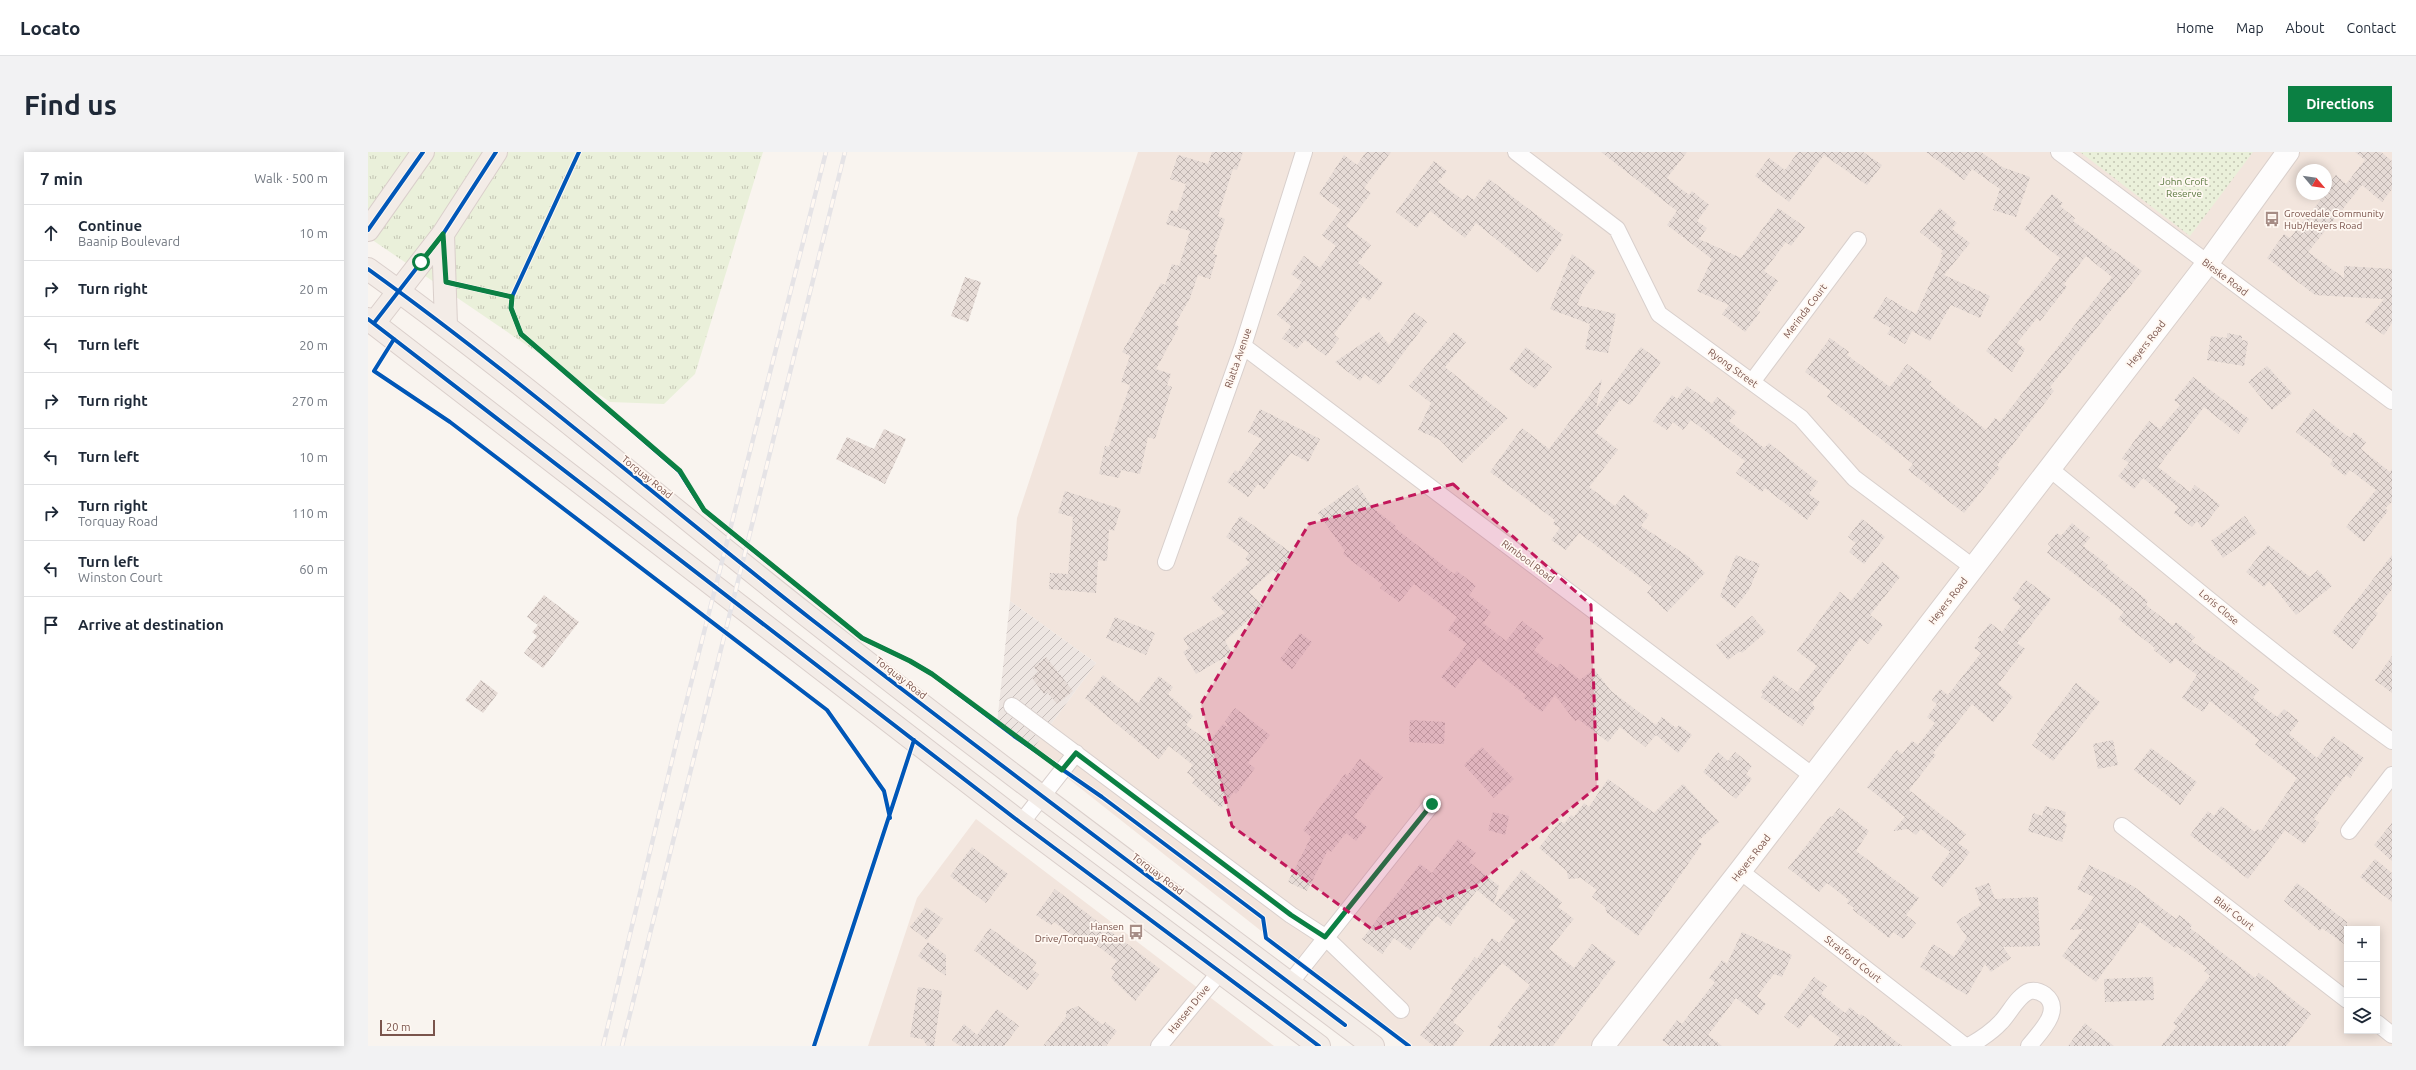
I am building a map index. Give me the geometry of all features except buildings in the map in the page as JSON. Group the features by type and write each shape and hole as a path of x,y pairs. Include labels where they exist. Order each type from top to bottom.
{"main road":[{"path":"368,230 375,209 423,152"},
{"path":"496,152 443,234 371,321 1021,823 1318,1046"},
{"path":"443,234 446,325"},
{"name":"Torquay Road","path":"368,269 446,325 810,618 1041,796 1373,1046"}],"street":[{"name":"Riatta Avenue","path":"1166,562 1243,346 1304,152"},
{"name":"Ryong Street","path":"1516,152 1618,229 1659,314 1801,418 1854,478 1974,568"},
{"name":"Bieske Road","path":"2059,152 2392,401"},
{"name":"Heyers Road","path":"1603,1046 1740,871 2208,264 2288,152"},
{"name":"Merinda Court","path":"1752,382 1858,240"},
{"name":"Rimbool Road","path":"1243,346 1813,776"},
{"name":"Loris Close","path":"2050,469 2297,671 2392,741"},
{"path":"1012,706 1284,911 1325,937 1401,1010"},
{"path":"1021,823 1076,753"},
{"path":"2349,831 2392,775"},
{"path":"1290,983 1432,804"},
{"name":"Blair Court","path":"2122,826 2344,998"},
{"name":"Stratford Court","path":"1740,871 1965,1046"},
{"name":"Hansen Drive","path":"1159,1046 1220,972"},
{"path":"1969,1046 2001,1023 2021,998 2030,991 2039,991 2050,1000 2052,1007 2051,1015 2028,1046"},
{"path":"2380,1026 2392,1035"}],"highlighted area":[{"path":"1453,484 1591,605 1597,787 1476,886 1373,930 1232,826 1201,704 1309,524"}],"shaded area":[{"path":"1138,152 2392,152 2392,1046 1407,1046 1032,750 1096,663 1010,601 1017,518"},
{"path":"1010,601 1096,663 1032,750 997,724"},
{"path":"976,819 1274,1046 868,1046 917,898"}],"green space":[{"path":"368,152 763,152 695,374 664,404 610,402 368,237"},
{"name":"John Croft Reserve","path":"2080,152 2253,152 2190,236"}],"railway":[{"path":"603,1046 682,719 826,152"},
{"path":"622,1046 845,152"}],"cycle path":[{"path":"368,230 423,152"},
{"path":"374,323 443,234 496,152"},
{"path":"446,282 512,297 579,152"},
{"path":"368,269 536,397 811,619 1010,772 1345,1025"},
{"path":"512,297 511,308 521,334 679,471 704,510 862,638 910,661 932,674 1014,736 1102,797 1263,918 1266,938 1409,1046"},
{"path":"368,319 1021,823 1319,1046"},
{"path":"394,339 374,371 450,422 827,710 884,791 890,818"},
{"path":"814,1046 914,740"}],"place":[{"name":"Grovedale Community Hub/Heyers Road","path":"2272,219"},
{"name":"Hansen Drive/Torquay Road","path":"1136,932"}],"route":[{"path":"421,262 443,234 446,282 512,297 511,308 517,327 521,334 680,471 704,510 862,638 910,661 932,674 1062,770 1076,753 1291,915 1325,937 1432,804"}]}
